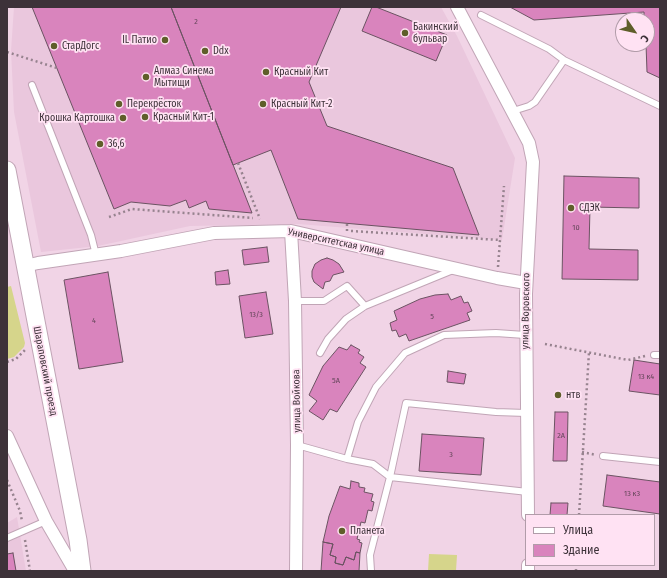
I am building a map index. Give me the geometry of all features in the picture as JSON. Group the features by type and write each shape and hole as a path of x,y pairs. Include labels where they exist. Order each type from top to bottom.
{"main road":[{"name":"Шараповский проезд","path":"7,170 78,540 82,571"}],"street":[{"name":"улица Воровского","path":"457,7 529,143 533,162 526,283 525,335 528,514"},
{"name":"Университетская улица","path":"25,266 38,262 96,256 214,233 291,231 497,278 526,283"},
{"name":"улица Войкова","path":"291,231 295,301 297,445 296,571"},
{"path":"7,436 46,521 75,571"}],"lane":[{"path":"481,15 549,48 564,60 660,106"},
{"path":"513,112 535,102 564,60"},
{"path":"32,85 88,226 96,256"},
{"path":"320,353 328,338 346,319 365,306 457,268"},
{"path":"295,301 324,300 347,286 365,306"},
{"path":"347,459 358,422 376,387 405,353 444,335 496,333 525,335"},
{"path":"370,571 370,555 390,477 406,403 496,412 526,413"},
{"path":"297,445 347,459 373,464 390,477 528,492"},
{"path":"603,456 660,462"},
{"path":"7,538 46,521"}],"path":[{"path":"7,52 57,68"},
{"path":"238,163 260,219"},
{"path":"497,278 504,186"},
{"path":"347,224 347,231"},
{"path":"545,344 628,360 657,355"},
{"path":"579,514 589,352"}],"shaded area":[{"path":"14,7 441,7 457,36 515,158 502,240 298,224 190,226 98,246 41,252 14,112 11,51"},
{"path":"11,286 25,343 24,347 14,357 7,359 7,287"},
{"path":"17,517 26,571 7,571 7,523"},
{"path":"429,554 457,555 456,571 428,571"}],"building":[{"name":"Красный Кит-1","path":"32,7 171,7 252,213 209,209 206,201 189,208 186,200 170,206 131,202 114,209"},
{"name":"Красный Кит-2","path":"171,7 341,7 309,82 327,126 453,168 479,235 298,219 271,150 233,165"},
{"name":"Бакинский бульвар","path":"372,7 376,7 447,35 436,61 362,31"},
{"path":"510,7 660,7 660,78 647,72 646,52 655,52 655,12 615,12 615,14 534,20"},
{"path":"564,176 639,178 639,208 590,207 589,249 638,250 638,280 562,279"},
{"path":"267,247 269,262 244,265 242,250"},
{"path":"327,258 339,264 344,272 333,275 330,281 325,282 323,289 314,282 312,271 315,264"},
{"path":"228,270 230,284 216,285 215,272"},
{"path":"108,272 123,362 79,369 64,280"},
{"path":"266,292 273,334 245,338 239,296"},
{"path":"448,294 451,300 461,296 464,303 468,302 472,311 467,313 470,320 409,341 406,334 399,337 396,330 392,331 390,323 397,320 394,311 420,299 435,295"},
{"path":"351,345 360,350 358,353 364,357 360,363 366,367 337,412 330,409 323,420 309,411 317,401 309,395 323,366 339,347 347,350"},
{"path":"634,360 660,364 660,395 629,391"},
{"path":"448,371 466,374 464,384 447,382"},
{"path":"555,412 568,412 567,461 553,461"},
{"path":"422,434 484,438 481,475 419,471"},
{"path":"607,475 660,482 660,514 603,506"},
{"name":"Планета","path":"351,481 359,483 359,487 365,488 364,492 373,494 371,501 374,502 372,511 368,510 365,523 361,522 357,539 362,543 360,553 356,552 354,560 346,557 343,565 335,563 336,557 330,555 333,544 323,542 329,516 340,486 350,489"},
{"path":"551,503 568,503 567,514 550,514"},
{"path":"323,542 333,544 330,555 336,557 335,563 343,565 346,557 354,560 356,552 360,553 359,571 321,571"},
{"path":"13,553 16,571 7,571 7,554"}],"place":[{"name":"Бакинский бульвар","path":"405,33"},
{"name":"IL Патио","path":"165,40"},
{"name":"СтарДогс","path":"54,46"},
{"name":"Ddx","path":"205,51"},
{"name":"Красный Кит","path":"266,72"},
{"name":"Алмаз Синема Мытищи","path":"146,77"},
{"name":"Перекрёсток","path":"119,104"},
{"name":"Красный Кит-2","path":"263,104"},
{"name":"Красный Кит-1","path":"145,117"},
{"name":"Крошка Картошка","path":"123,118"},
{"name":"36,6","path":"100,144"},
{"name":"СДЭК","path":"571,208"},
{"name":"нтв","path":"558,395"},
{"name":"Планета","path":"342,531"}]}
